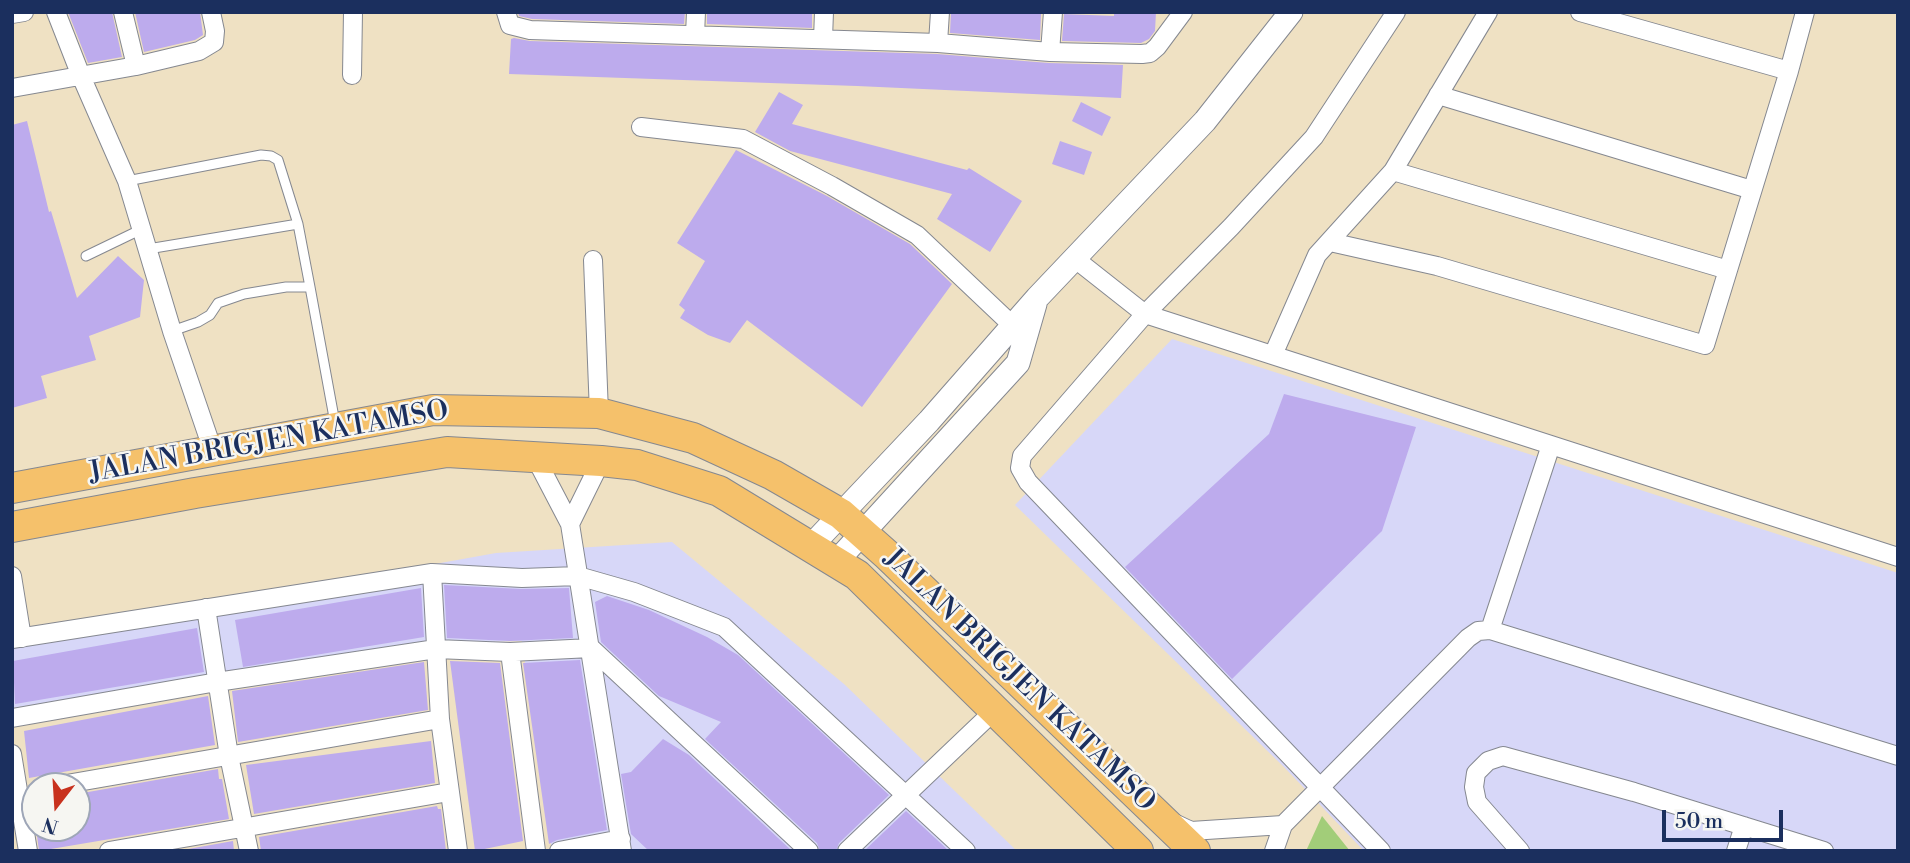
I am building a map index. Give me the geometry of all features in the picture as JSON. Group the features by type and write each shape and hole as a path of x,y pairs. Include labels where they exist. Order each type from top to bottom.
{"highway":[{"name":"JALAN BRIGJEN KATAMSO","path":"12,488 433,410 598,413 693,439 773,475 851,523 1195,851"},
{"name":"JALAN BRIGJEN KATAMSO","path":"12,527 195,493 447,452 601,461 637,466 719,491 857,575 1138,851"}],"street":[{"path":"12,14 24,12"},
{"path":"56,12 127,181 172,331 213,451"},
{"path":"123,12 136,66"},
{"path":"12,88 136,66 199,51 214,42 211,12"},
{"path":"352,75 353,12"},
{"path":"506,12 510,25 530,30 937,43 1050,52 1150,53 1183,12"},
{"path":"695,36 696,12"},
{"path":"823,39 824,12"},
{"path":"937,43 940,12"},
{"path":"1050,52 1053,12"},
{"path":"836,562 851,523 929,421 1012,325 1205,121 1291,12"},
{"path":"1381,851 1028,482 1020,468 1022,456 1145,314 1231,227 1314,136 1396,12"},
{"path":"1273,355 1317,255 1394,172 1488,12"},
{"path":"1580,12 1789,71"},
{"path":"1330,242 1437,266 1705,345 1805,12"},
{"path":"1438,95 1752,190"},
{"path":"640,127 743,139 832,186 917,235 1012,325"},
{"path":"1394,172 1728,270"},
{"path":"1074,258 1145,314 1898,557"},
{"path":"593,260 598,413"},
{"path":"811,546 851,523 1018,363 1037,298"},
{"path":"1490,630 1551,445"},
{"path":"535,457 570,524 622,845 559,851"},
{"path":"570,524 601,461"},
{"path":"432,573 440,719 458,851"},
{"path":"12,576 17,638 432,573 522,578 578,576 634,592 723,627 966,851"},
{"path":"206,608 229,756 249,851"},
{"path":"1274,851 1283,825 1478,631 1490,630 1898,756"},
{"path":"12,718 217,682 436,649 510,652 591,648 809,851"},
{"path":"510,652 536,851"},
{"path":"847,851 994,711"},
{"path":"91,780 440,719"},
{"path":"12,754 21,776"},
{"path":"1520,851 1477,802 1474,787 1476,774 1488,761 1503,756 1634,792 1824,851"},
{"path":"109,851 449,792"},
{"path":"1159,815 1191,831 1283,825"},
{"path":"1736,851 1744,826"}],"lane":[{"path":"127,181 261,155 278,160 298,224 336,428"},
{"path":"148,249 298,224"},
{"path":"86,256 142,229"},
{"path":"172,331 198,323 210,315 218,303 244,293 286,287 310,287"}],"shaded area":[{"path":"1172,339 1898,573 1898,851 1364,851 1285,768 1015,505"},
{"path":"672,542 844,684 1017,851 552,851 522,641 419,644 12,708 12,640 496,553"}],"green space":[{"path":"1322,816 1350,851 1306,851"}],"building":[{"path":"68,12 112,12 122,57 88,63"},
{"path":"135,12 200,12 203,35 195,40 144,52"},
{"path":"518,12 685,12 684,24 532,19 519,16"},
{"path":"707,12 812,12 812,28 707,24"},
{"path":"951,12 1041,14 1040,40 950,33"},
{"path":"1114,12 1156,12 1155,31 1149,39 1141,43 1062,41 1064,14 1114,16"},
{"path":"511,39 530,41 937,54 1049,63 1123,65 1121,98 509,74"},
{"path":"779,92 803,105 792,124 967,170 969,168 1022,201 990,252 937,219 952,194 790,151 755,132"},
{"path":"1081,102 1111,117 1102,136 1072,121"},
{"path":"27,121 49,212 51,211 77,298 118,256 144,280 140,317 89,336 96,360 41,376 47,398 12,408 12,125"},
{"path":"1060,141 1092,152 1084,175 1052,164"},
{"path":"736,150 827,196 910,244 952,284 862,407 747,320 730,343 708,335 680,318 685,310 679,305 705,261 677,243"},
{"path":"1284,394 1416,427 1382,531 1232,679 1125,567 1269,434"},
{"path":"444,585 521,589 569,588 573,638 510,641 447,638"},
{"path":"421,588 424,637 243,667 235,620"},
{"path":"607,596 649,610 738,655 889,795 839,843 836,851 820,851 817,843 705,739 721,722 659,696 601,642 595,602"},
{"path":"197,628 204,672 15,704 13,661"},
{"path":"580,660 607,830 549,844 523,663"},
{"path":"450,661 500,663 523,841 475,851"},
{"path":"424,662 428,710 238,742 232,691"},
{"path":"208,696 215,745 63,772 28,772 24,731"},
{"path":"663,739 689,755 792,851 649,851 631,834 621,774 631,772"},
{"path":"431,741 435,783 254,814 246,765"},
{"path":"218,769 229,819 39,851 38,842 91,842 91,792"},
{"path":"437,806 441,809 446,851 261,851 259,837"},
{"path":"906,811 949,851 864,851"},
{"path":"233,841 234,851 177,851"}]}
